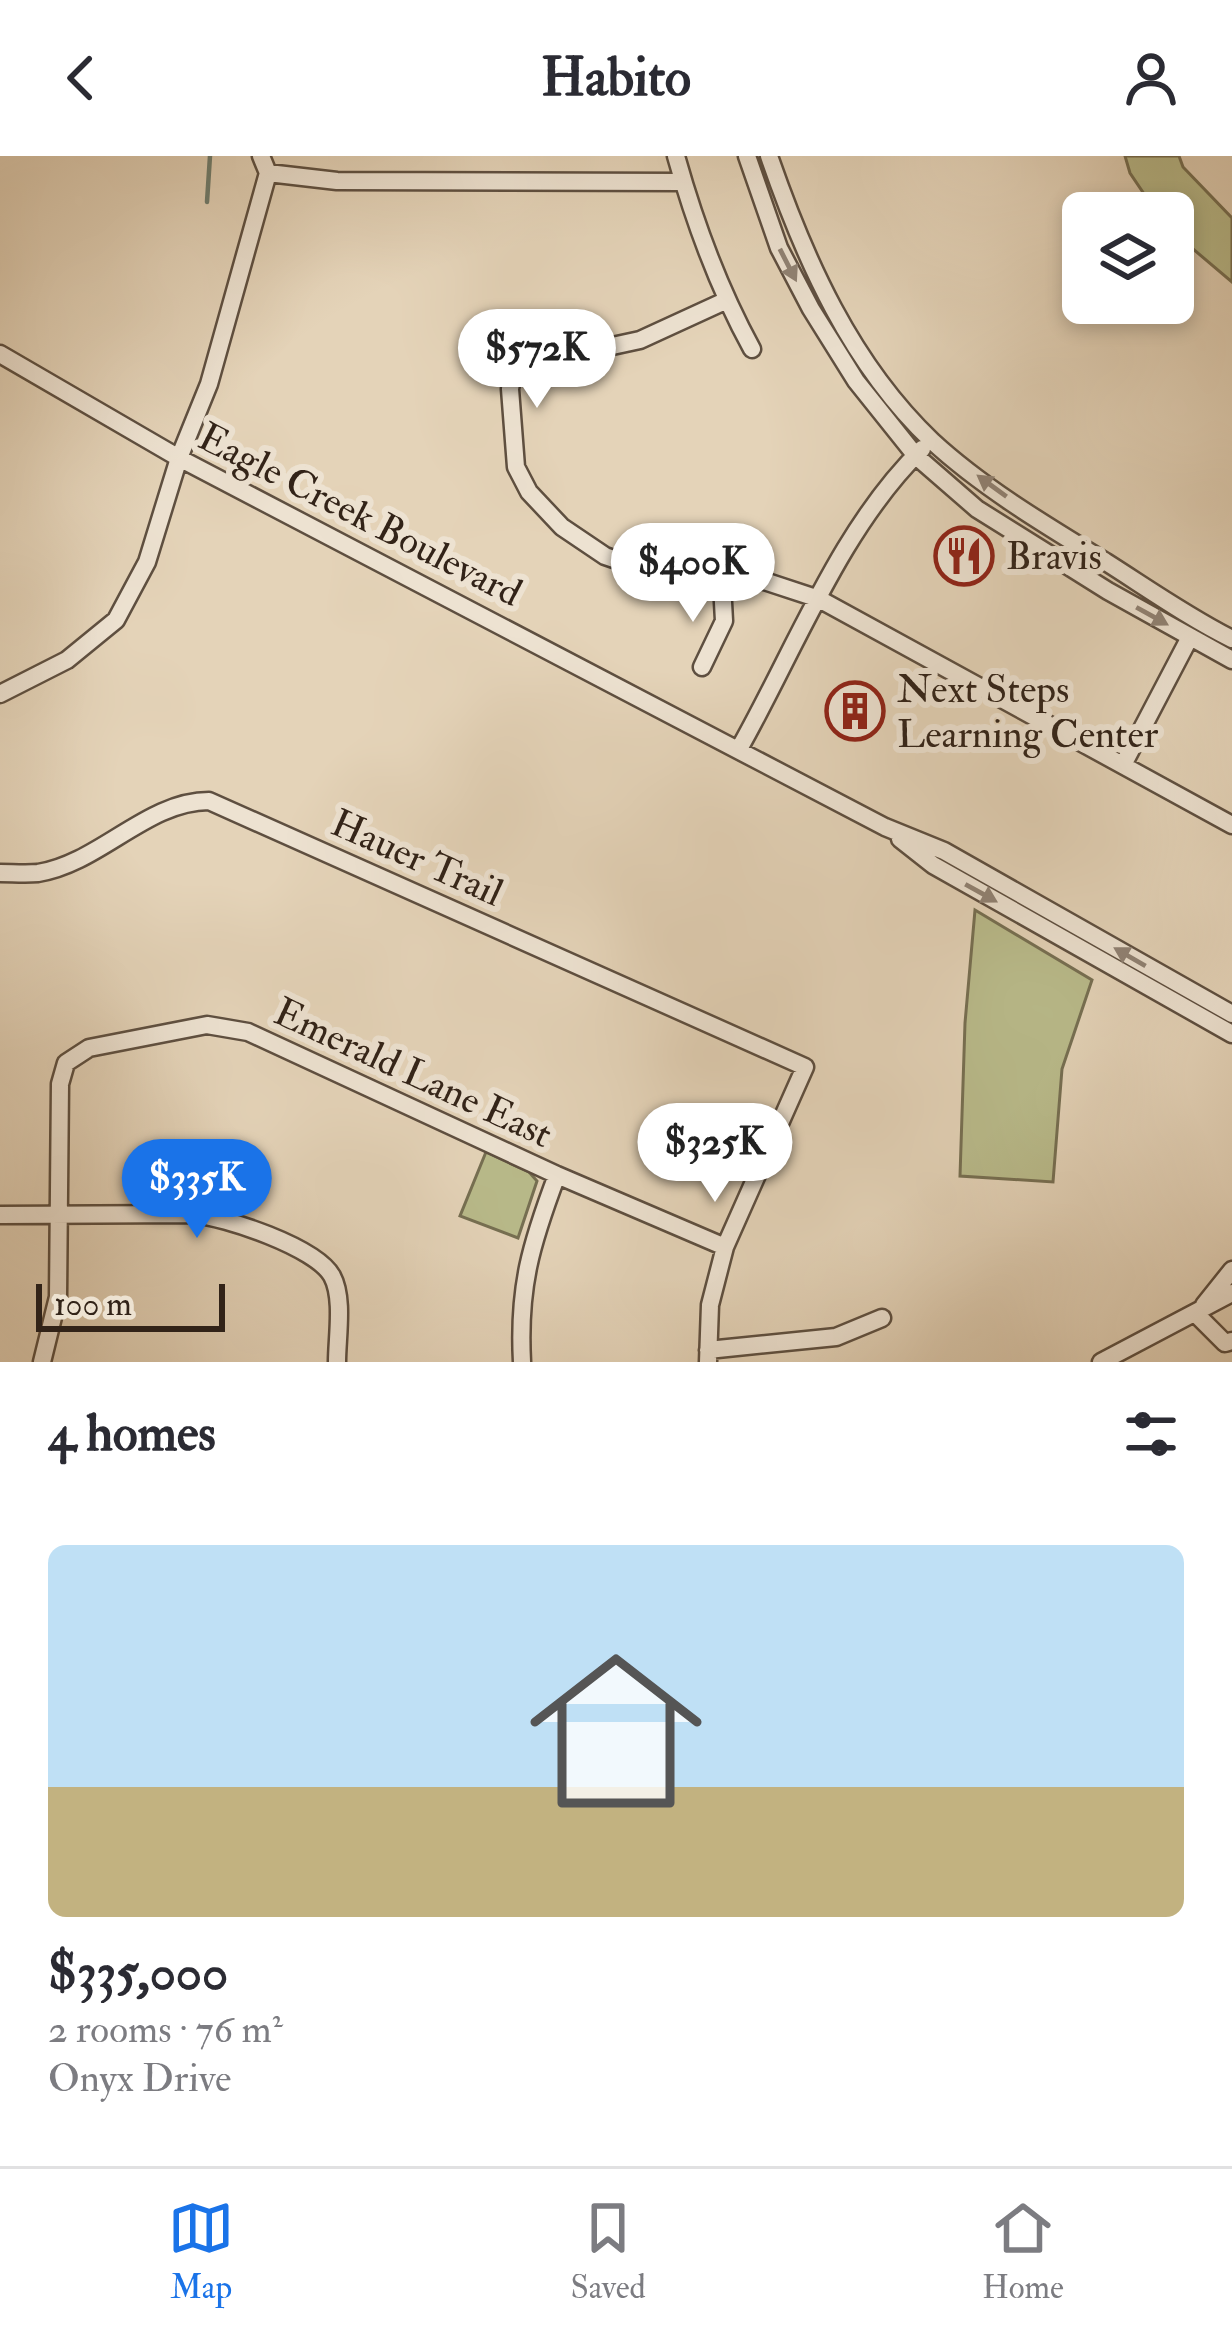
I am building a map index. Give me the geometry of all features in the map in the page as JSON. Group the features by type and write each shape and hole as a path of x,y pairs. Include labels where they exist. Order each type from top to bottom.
{"street":[{"path":"676,156 695,225 725,301 752,349"},
{"path":"747,156 779,248 811,309 856,381 916,456 977,509 1232,660"},
{"path":"769,156 817,279 847,334 878,380 932,440 1045,525 1232,639"},
{"path":"0,694 68,660 116,620 147,562 179,458 209,384 264,165 337,181 683,182"},
{"path":"698,565 640,568 604,556 562,527 529,492 516,466 510,389 513,372 526,356 547,351 580,353 640,340 725,301"},
{"name":"Eagle Creek Boulevard","path":"0,354 179,458 885,827 944,851 1232,1014"},
{"path":"739,749 875,506 932,440"},
{"path":"698,565 703,552 719,544 735,554 737,572"},
{"path":"698,565 708,582 722,584 737,572"},
{"path":"737,572 819,599 1232,825"},
{"path":"702,667 724,621 722,584"},
{"path":"1123,765 1190,638"},
{"name":"Hauer Trail","path":"0,873 39,873 184,801 209,801 805,1067 725,1246"},
{"name":"Eagle Creek Boulevard","path":"885,827 933,865 1232,1034"},
{"name":"Emerald Lane East","path":"58,1214 60,1084 66,1063 89,1048 207,1025 248,1031 556,1175 725,1246"},
{"path":"522,1362 522,1291 530,1248 556,1175"},
{"path":"42,1362 57,1311 58,1214"},
{"path":"0,1215 205,1215 312,1256 334,1281 337,1362"},
{"path":"725,1246 710,1305 708,1356 836,1337 882,1318"},
{"path":"1199,1309 1232,1270"},
{"path":"1102,1362 1232,1293"},
{"path":"1199,1309 1215,1335 1225,1343 1232,1341"}],"green space":[{"path":"1125,156 1179,156 1183,167 1232,218 1232,282 1194,250 1194,192 1143,192"},
{"path":"975,910 1092,980 1062,1069 1053,1182 960,1176 965,1023"},
{"path":"486,1152 529,1172 537,1181 518,1238 460,1216"}],"waterway":[{"path":"207,202 210,156"}],"place":[{"name":"Bravis","path":"964,556"},
{"name":"Next Steps Learning Center","path":"855,711"}]}
